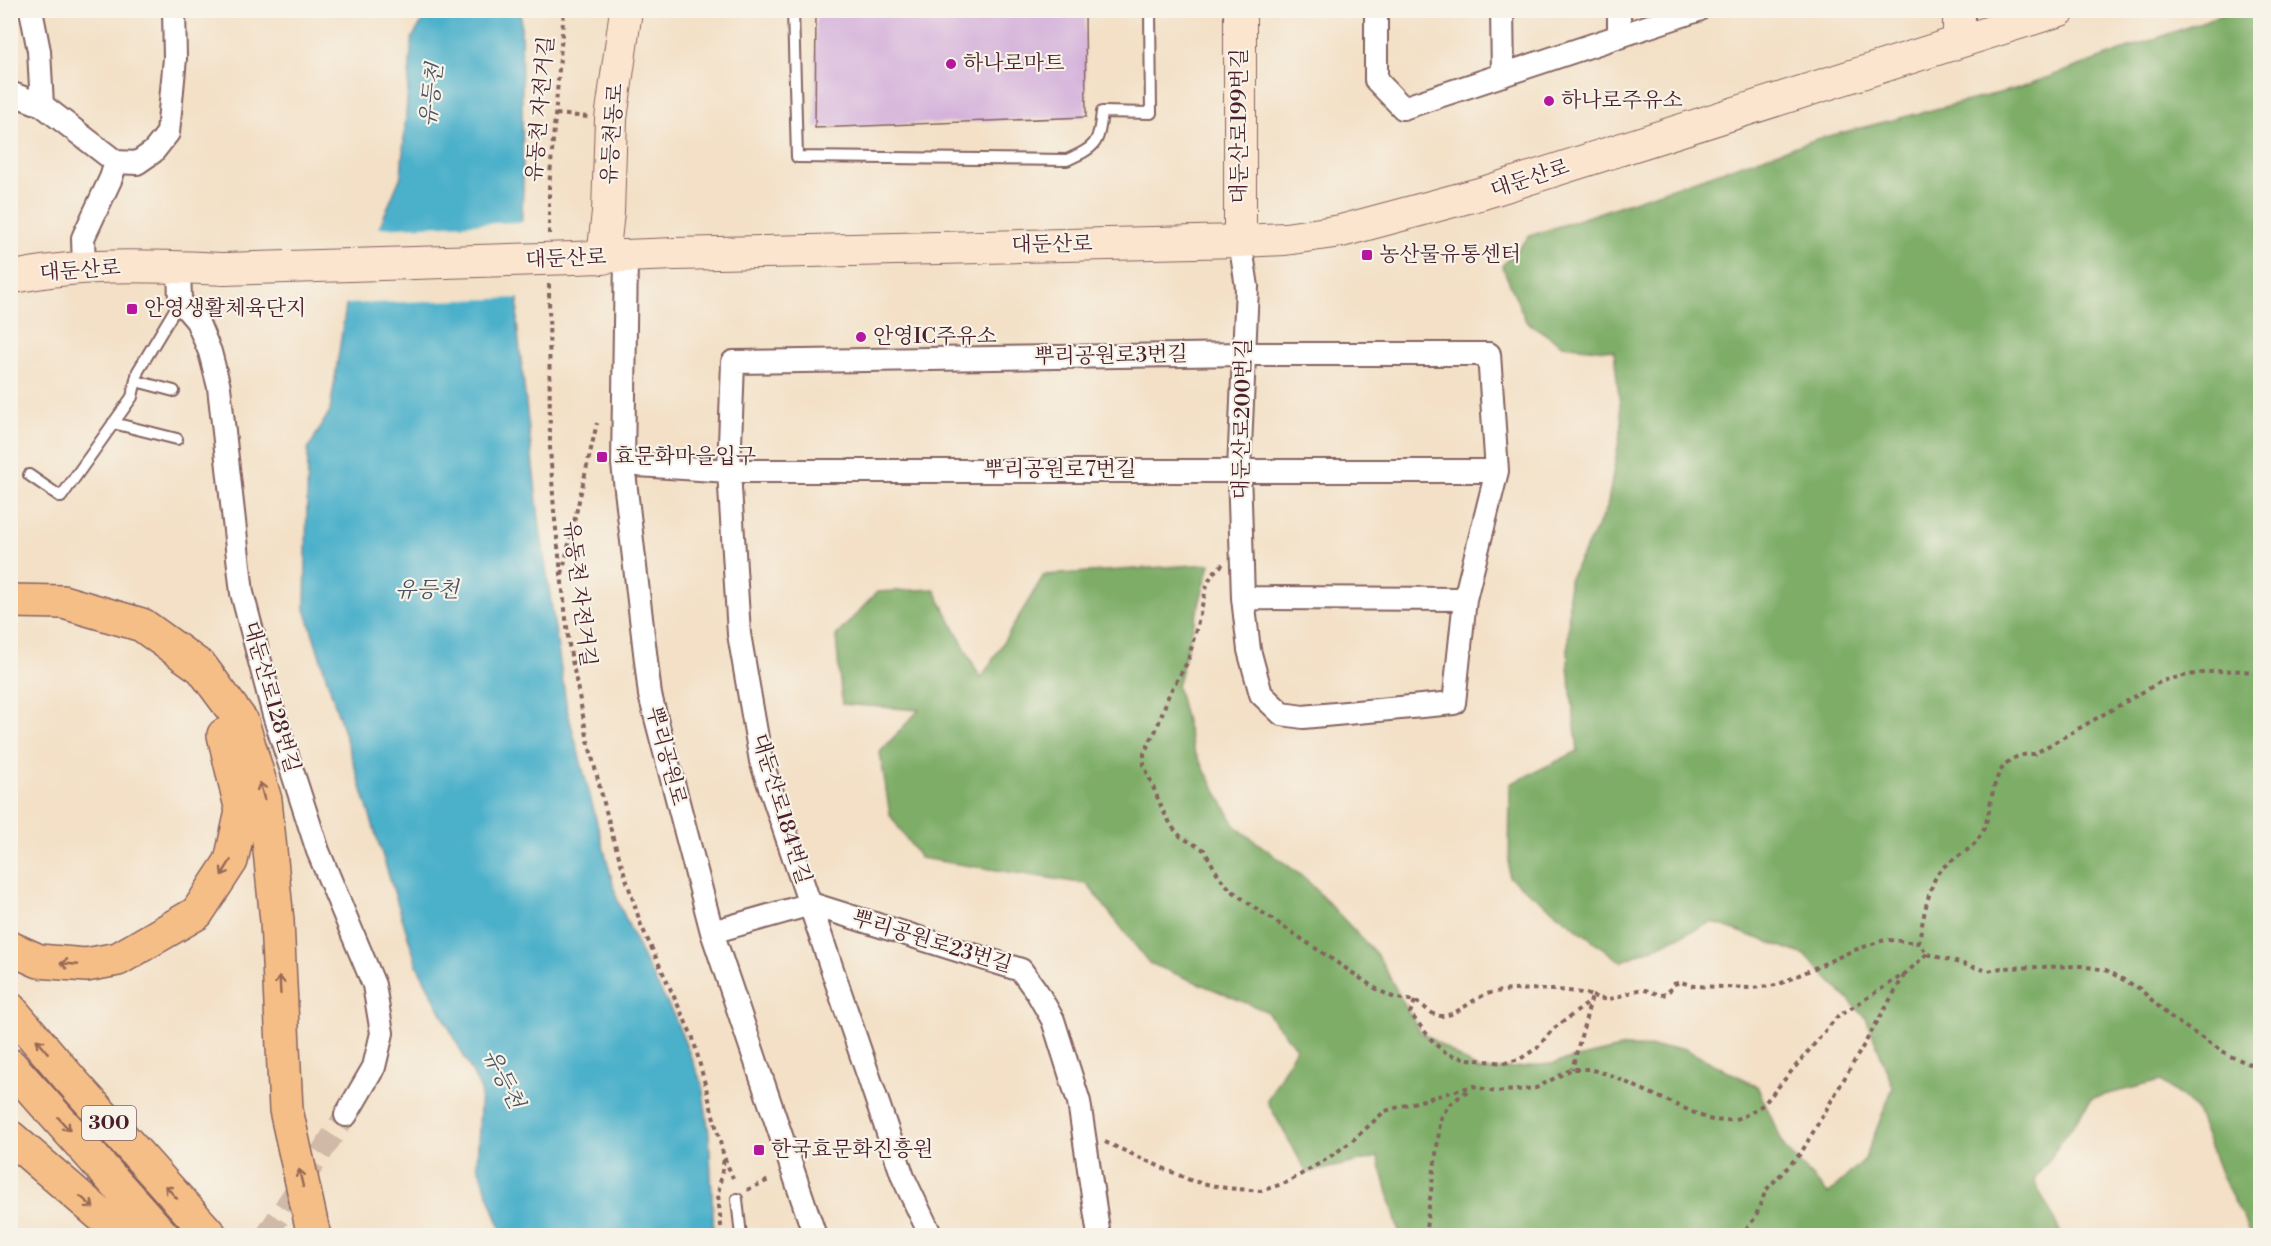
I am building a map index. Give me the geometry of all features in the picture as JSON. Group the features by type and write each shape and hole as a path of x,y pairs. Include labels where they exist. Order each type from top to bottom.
{"highway":[{"path":"10,601 63,602 142,625 202,668 242,722 265,800 277,921 286,1110 314,1236"},
{"path":"10,623 60,622 135,645 188,683 224,733 242,811 231,861 197,913 145,945 117,959 86,965 39,961 10,948"},
{"name":"300","path":"10,1009 211,1236"},
{"name":"300","path":"10,1065 163,1236"},
{"path":"10,1137 126,1236"}],"main road":[{"name":"유등천동로","path":"601,258 609,212 611,119 626,10"},
{"name":"대둔산로199번길","path":"1240,10 1240,242"},
{"path":"1959,10 1959,42"},
{"name":"대둔산로","path":"10,278 51,270 84,268 224,269 711,253 1240,242 1341,231 1473,196 2060,10"}],"street":[{"path":"31,10 39,51 42,105"},
{"path":"10,93 42,105 116,162 138,163 153,152 168,133 175,58 174,10"},
{"path":"1377,10 1376,80 1404,108 1698,10"},
{"path":"1502,10 1503,75"},
{"path":"1619,10 1619,37"},
{"path":"84,268 83,238 116,162"},
{"name":"대둔산로200번길","path":"1240,242 1246,287 1239,470 1243,598 1249,650 1261,694 1282,714 1303,717 1455,703 1465,599 1497,471 1489,354"},
{"name":"뿌리공원로","path":"601,258 650,695 712,932 815,1236"},
{"path":"179,267 180,302"},
{"name":"대둔산로128번길","path":"180,302 197,321 210,352 219,387 242,593 274,715 318,851 374,985 382,1033 374,1066 346,1115"},
{"name":"뿌리공원로3번길","path":"734,362 1244,354 1489,354"},
{"name":"대둔산로184번길","path":"734,362 729,471 739,634 761,761 903,1177 931,1236"},
{"name":"뿌리공원로7번길","path":"623,464 729,471 1497,471"},
{"path":"1243,598 1465,599"},
{"path":"712,932 811,904"},
{"name":"뿌리공원로23번길","path":"811,904 1021,970 1053,1020 1079,1102 1099,1236"}],"lane":[{"path":"793,10 797,157 1067,160 1087,151 1098,139 1102,112 1151,113 1150,10"},
{"path":"29,475 61,497 132,397 138,371 180,302"},
{"path":"136,381 174,391"},
{"path":"113,423 177,439"},
{"path":"737,1199 741,1236"}],"path":[{"name":"유동천 자전거길","path":"549,236 549,188 564,10"},
{"path":"556,114 611,119"},
{"name":"유동천 자전거길","path":"549,283 550,447 568,645 588,741 613,838 641,924 693,1038 724,1157 733,1178"},
{"path":"561,577 597,423"},
{"path":"1242,553 1220,566 1208,582 1188,661 1169,694 1158,728 1144,753 1147,776 1173,828 1181,837 1204,850 1220,878 1231,890 1375,988 1394,997 1415,1001 1430,1012 1443,1016 1486,995 1501,991 1571,991 1607,1000 1638,990 1661,995 1667,994 1674,984 1681,982 1693,986 1752,988 1777,985 1852,951 1889,940 1919,943 1927,954 1988,971 2001,968 2081,966 2106,970 2140,989 2171,1018 2230,1056 2260,1068"},
{"path":"1919,943 1933,879 1942,868 1971,847 1981,836 1994,786 2010,759 2021,754 2034,754 2162,681 2235,671 2260,674"},
{"path":"1083,1131 1192,1181 1226,1188 1261,1191 1288,1182 1325,1160 1351,1142 1375,1118 1386,1111 1473,1086 1495,1092 1536,1088 1572,1069 1589,1069 1610,1075 1708,1119 1720,1122 1735,1120 1750,1114 1764,1104 1837,1017 1906,973 1927,954"},
{"path":"1740,1236 1755,1218 1766,1190 1801,1153 1906,973"},
{"path":"1572,1069 1592,996"},
{"path":"1415,1001 1410,1013 1435,1044 1447,1054 1467,1059 1504,1063 1520,1059 1537,1048 1553,1029 1591,1002"},
{"path":"1425,1236 1441,1117 1450,1104 1473,1086"},
{"name":"유동천 자전거길","path":"722,1236 718,1195 724,1157"},
{"path":"747,1190 769,1179"}],"green space":[{"path":"2232,11 2260,11 2260,1235 2252,1235 2222,1178 2195,1108 2161,1081 2092,1098 2034,1180 2062,1235 1400,1235 1378,1157 1307,1173 1267,1101 1296,1048 1266,1011 1149,963 1087,884 920,858 890,815 880,752 919,710 842,704 836,636 877,592 934,589 981,679 1044,575 1210,564 1177,686 1193,749 1236,827 1306,879 1378,956 1419,1031 1480,1071 1551,1064 1625,1047 1683,1048 1757,1086 1785,1148 1828,1194 1865,1159 1893,1087 1866,1018 1805,955 1712,922 1621,962 1509,877 1510,784 1578,751 1568,666 1569,580 1607,508 1622,424 1614,351 1562,345 1526,321 1502,266 1530,236 1817,139 2015,89"}],"water":[{"name":"유등천","path":"429,11 521,11 523,189 517,324 540,528 567,709 617,899 644,960 674,1016 702,1084 709,1134 714,1235 503,1235 477,1164 481,1090 417,965 305,609 308,449 330,411 346,306 401,176 412,38"}],"pier":[{"path":"524,222 521,298 344,304 376,228"}],"building":[{"name":"하나로마트","path":"816,10 1085,10 1086,117 815,128"}],"tunnel":[{"path":"266,1236 346,1115"}],"place":[{"name":"하나로마트","path":"951,64"},
{"name":"하나로주유소","path":"1549,101"},
{"name":"농산물유통센터","path":"1367,255"},
{"name":"안영생활체육단지","path":"132,309"},
{"name":"안영IC주유소","path":"861,337"},
{"name":"효문화마을입구","path":"602,457"},
{"name":"한국효문화진흥원","path":"759,1150"}]}
